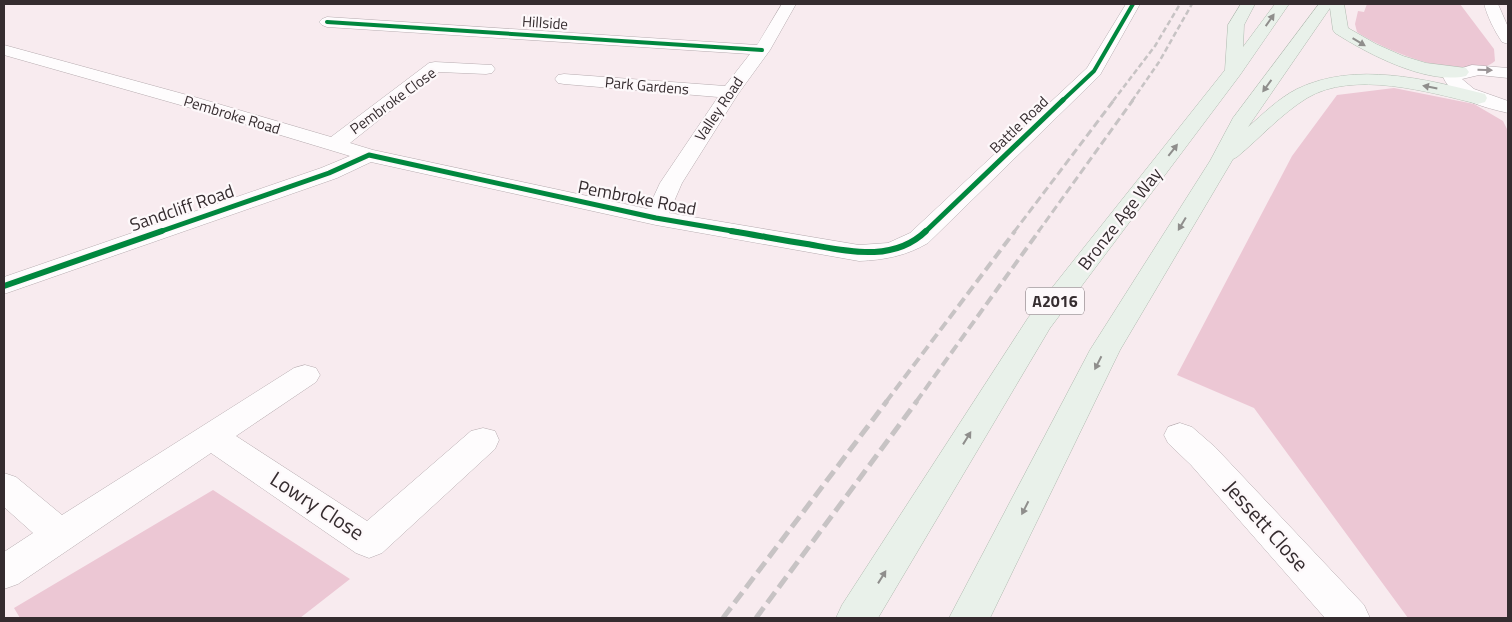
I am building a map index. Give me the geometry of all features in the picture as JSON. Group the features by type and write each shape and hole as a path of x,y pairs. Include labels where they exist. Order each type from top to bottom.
{"main road":[{"path":"1234,71 1236,25 1248,4"},
{"name":"Bronze Age Way","path":"856,618 1038,324 1234,71 1282,4"},
{"path":"969,618 1106,350 1220,161 1243,118 1326,4"},
{"path":"1337,4 1340,30 1366,46 1392,59 1416,67 1460,72"},
{"path":"1220,161 1302,94 1332,83 1363,80 1399,82 1431,86 1478,98"}],"street":[{"name":"Valley Road","path":"656,218 660,204 671,183 730,92 762,50 789,4"},
{"name":"Battle Road","path":"902,248 919,238 1094,71 1133,4"},
{"path":"1491,4 1496,20 1508,39"},
{"name":"Hillside","path":"327,22 762,50"},
{"name":"Pembroke Road","path":"4,50 191,102 369,155 656,218 859,253 877,253 902,248"},
{"name":"Pembroke Close","path":"334,145 435,67 486,69"},
{"path":"1508,73 1473,70 1460,72 1452,77 1454,83 1462,90 1478,98 1508,107"},
{"name":"Park Gardens","path":"564,80 730,92"},
{"name":"Sandcliff Road","path":"4,286 311,179 369,155"},
{"path":"4,572 306,375"},
{"name":"Jessett Close","path":"1180,435 1203,456 1350,618"},
{"name":"Lowry Close","path":"212,436 369,542 483,440"},
{"path":"4,486 60,536"}],"shaded area":[{"path":"1367,4 1460,4 1494,49 1495,61 1482,67 1466,69 1446,67 1386,48 1357,32 1355,24 1358,11 1364,12"},
{"path":"1394,88 1474,104 1503,121 1508,131 1508,618 1408,618 1254,408 1177,375 1292,156 1337,95"},
{"path":"213,490 350,579 300,618 20,618 14,608"}],"railway":[{"path":"1113,101 1155,46 1180,4"},
{"path":"1132,101 1159,62 1192,4"},
{"path":"1014,232 1114,100"},
{"path":"1038,232 1133,100"},
{"path":"886,402 1015,231"},
{"path":"916,402 1039,231"},
{"path":"723,618 887,401"},
{"path":"756,618 917,401"}],"cycle path":[{"path":"4,286 329,173 369,155 656,218 859,253 890,250 904,246 919,238 1094,71 1133,4"},
{"path":"327,22 762,50"}]}
